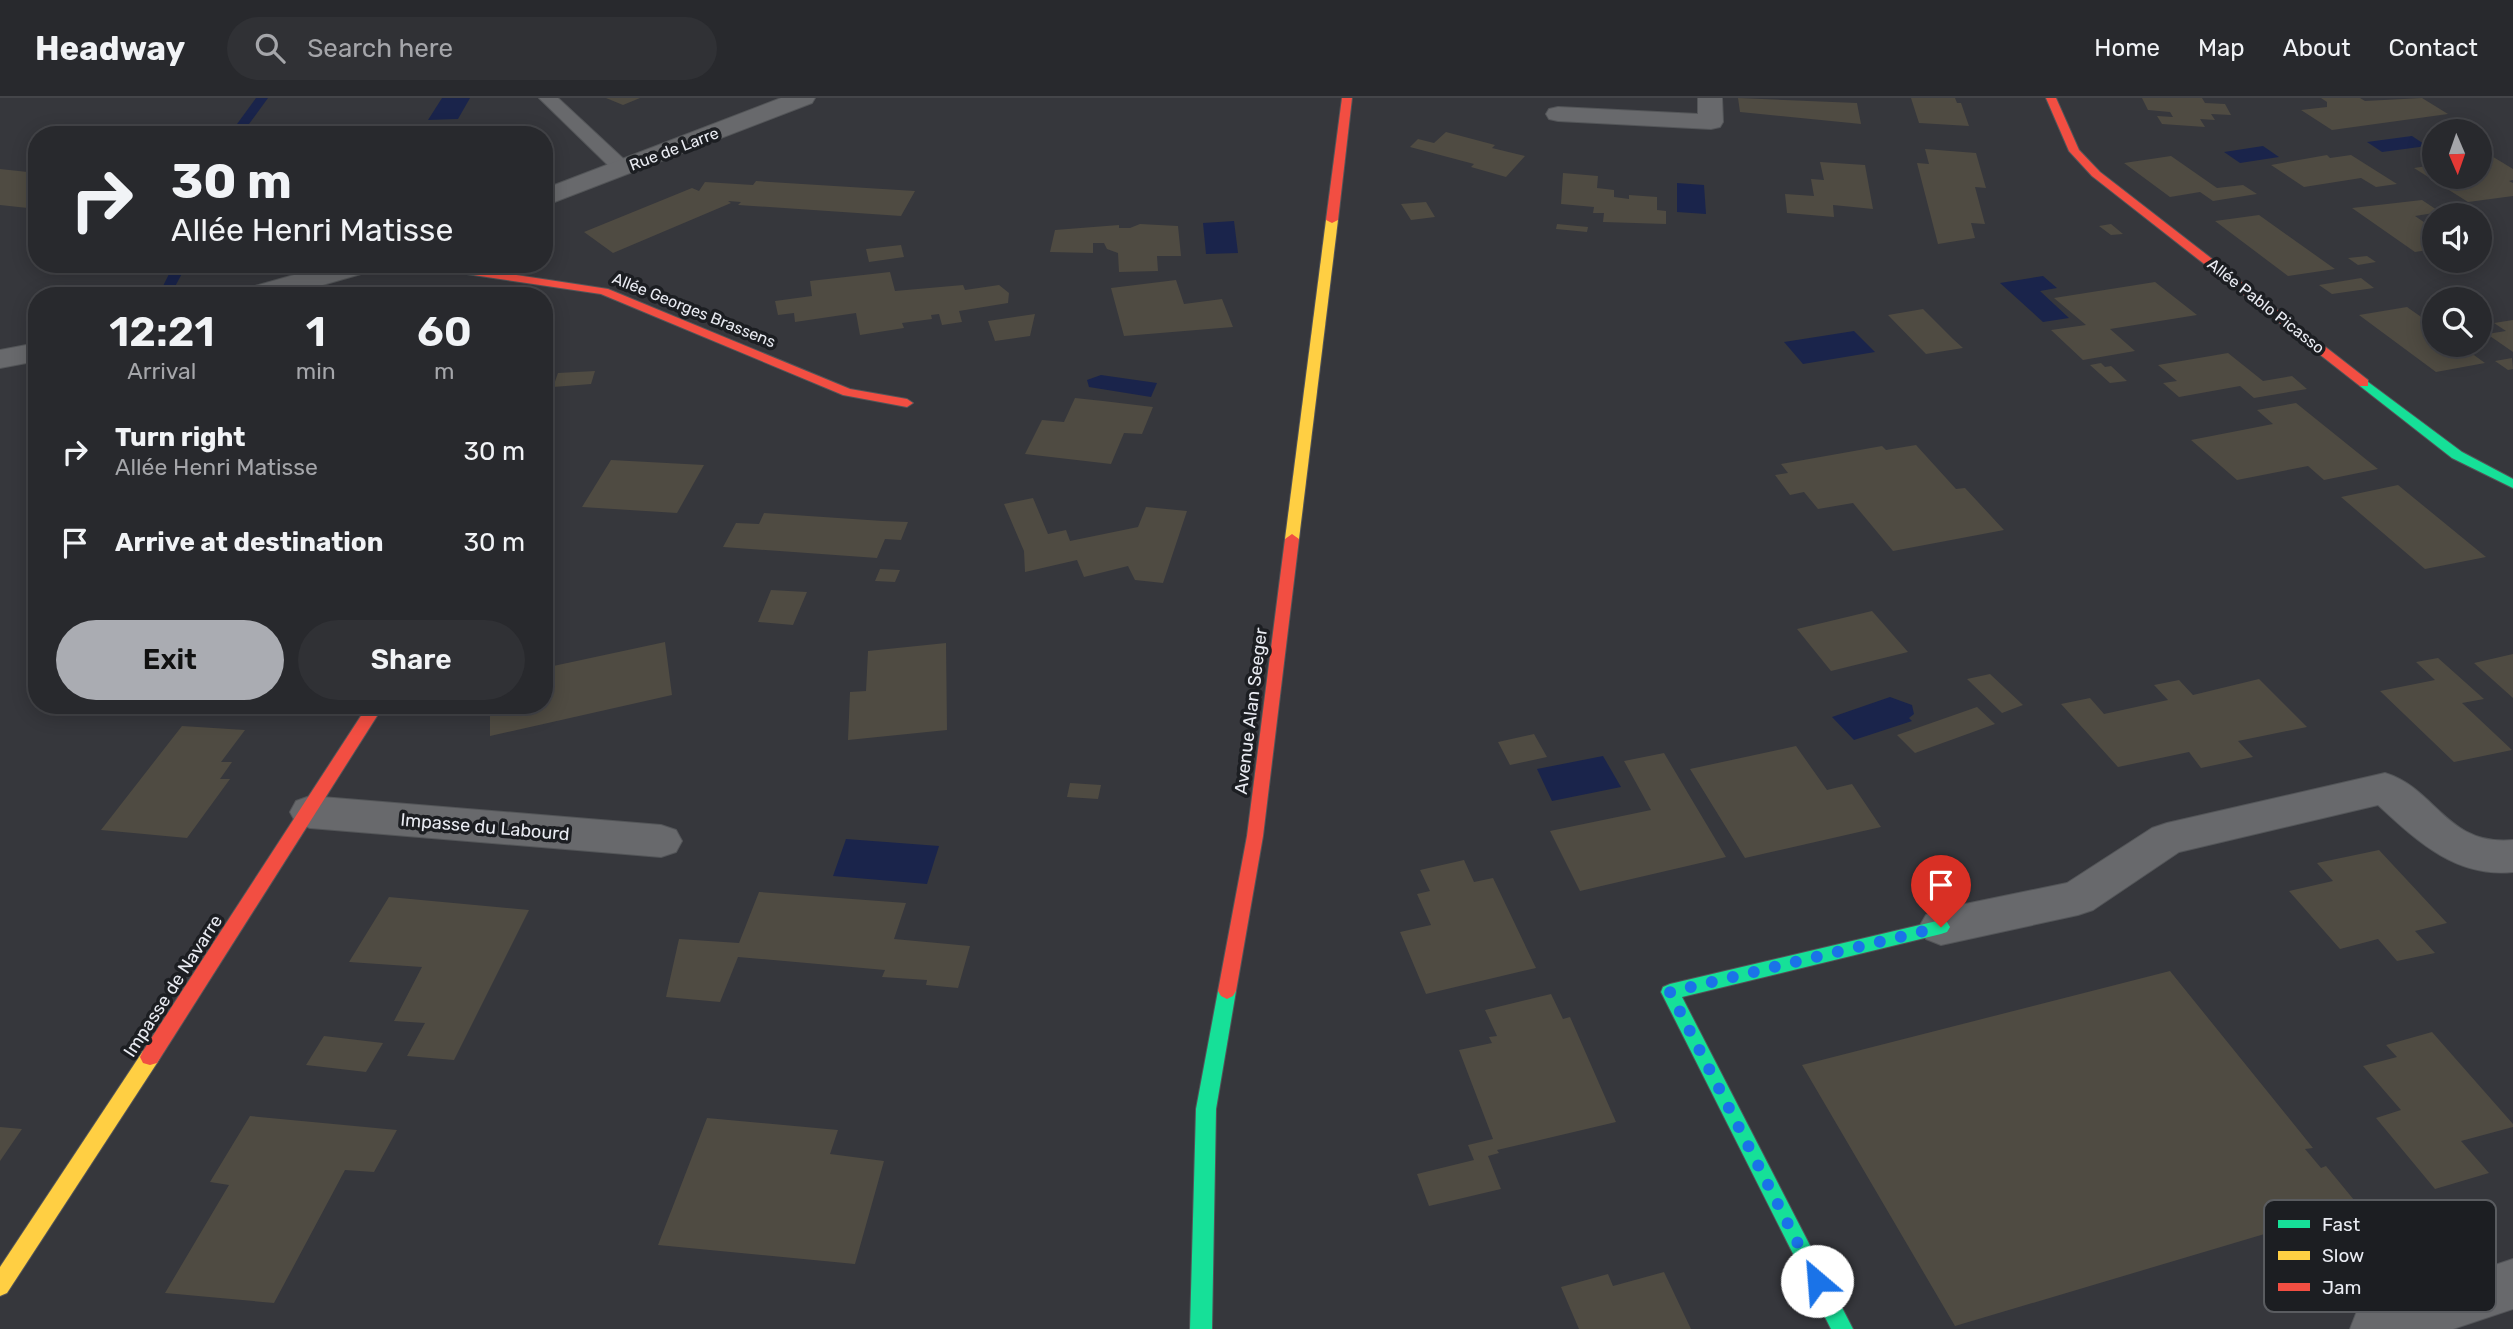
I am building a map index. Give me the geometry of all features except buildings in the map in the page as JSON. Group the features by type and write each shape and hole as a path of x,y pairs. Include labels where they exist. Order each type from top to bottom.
{"street":[{"name":"Rue de Larre","path":"553,195 803,98"},
{"name":"Avenue Alan Seeger","path":"1201,1329 1206,1109 1255,836 1347,98"},
{"path":"1558,114 1711,122 1710,98"},
{"name":"Allée Pablo Picasso","path":"2051,98 2074,151 2096,174 2456,454 2513,484"},
{"path":"283,287 333,273"},
{"name":"Allée Georges Brassens","path":"482,273 604,291 847,392 907,403"},
{"path":"0,359 28,354"},
{"name":"Impasse de Navarre","path":"0,1286 310,812 370,714"},
{"path":"1842,1329 1670,992 1941,927 2078,898 2167,839 2385,788 2455,848 2498,860 2513,856"},
{"name":"Impasse du Labourd","path":"310,812 661,841"},
{"path":"2496,1290 2513,1284"},
{"path":"2376,1329 2428,1312"}],"lane":[{"path":"548,98 622,168"}],"water":[{"path":"442,98 470,98 458,119 428,120"},
{"path":"2412,136 2422,143 2422,147 2382,152 2367,142"},
{"path":"2263,146 2279,157 2240,163 2224,152"},
{"path":"1677,183 1704,185 1706,214 1677,212"},
{"path":"1234,221 1238,253 1206,254 1203,223"},
{"path":"2043,276 2057,288 2040,291 2069,318 2043,322 2000,283"},
{"path":"1854,331 1875,352 1803,364 1784,342"},
{"path":"1101,375 1157,383 1151,397 1089,387 1087,380"},
{"path":"1890,697 1912,705 1914,714 1909,718 1912,721 1854,740 1832,717"},
{"path":"1603,756 1621,787 1552,801 1537,769"},
{"path":"846,839 939,846 927,884 833,876"}],"waterway":[{"path":"242,126 262,98"},
{"path":"168,287 176,273"}],"traffic: fast":[{"path":"2364,383 2457,455 2513,484"},
{"path":"1842,1329 1670,992 1941,927"},
{"path":"1201,1329 1206,1109 1227,991"}],"traffic: slow":[{"path":"1292,539 1332,220"},
{"path":"0,1286 150,1057"}],"traffic: jam":[{"path":"1332,220 1347,98"},
{"path":"2051,98 2074,151 2096,174 2364,383"},
{"path":"481,273 604,291 847,392 907,403"},
{"path":"1227,991 1255,836 1292,539"},
{"path":"150,1057 370,714"}],"route":[{"path":"1817,1281 1670,992 1941,927"}]}
